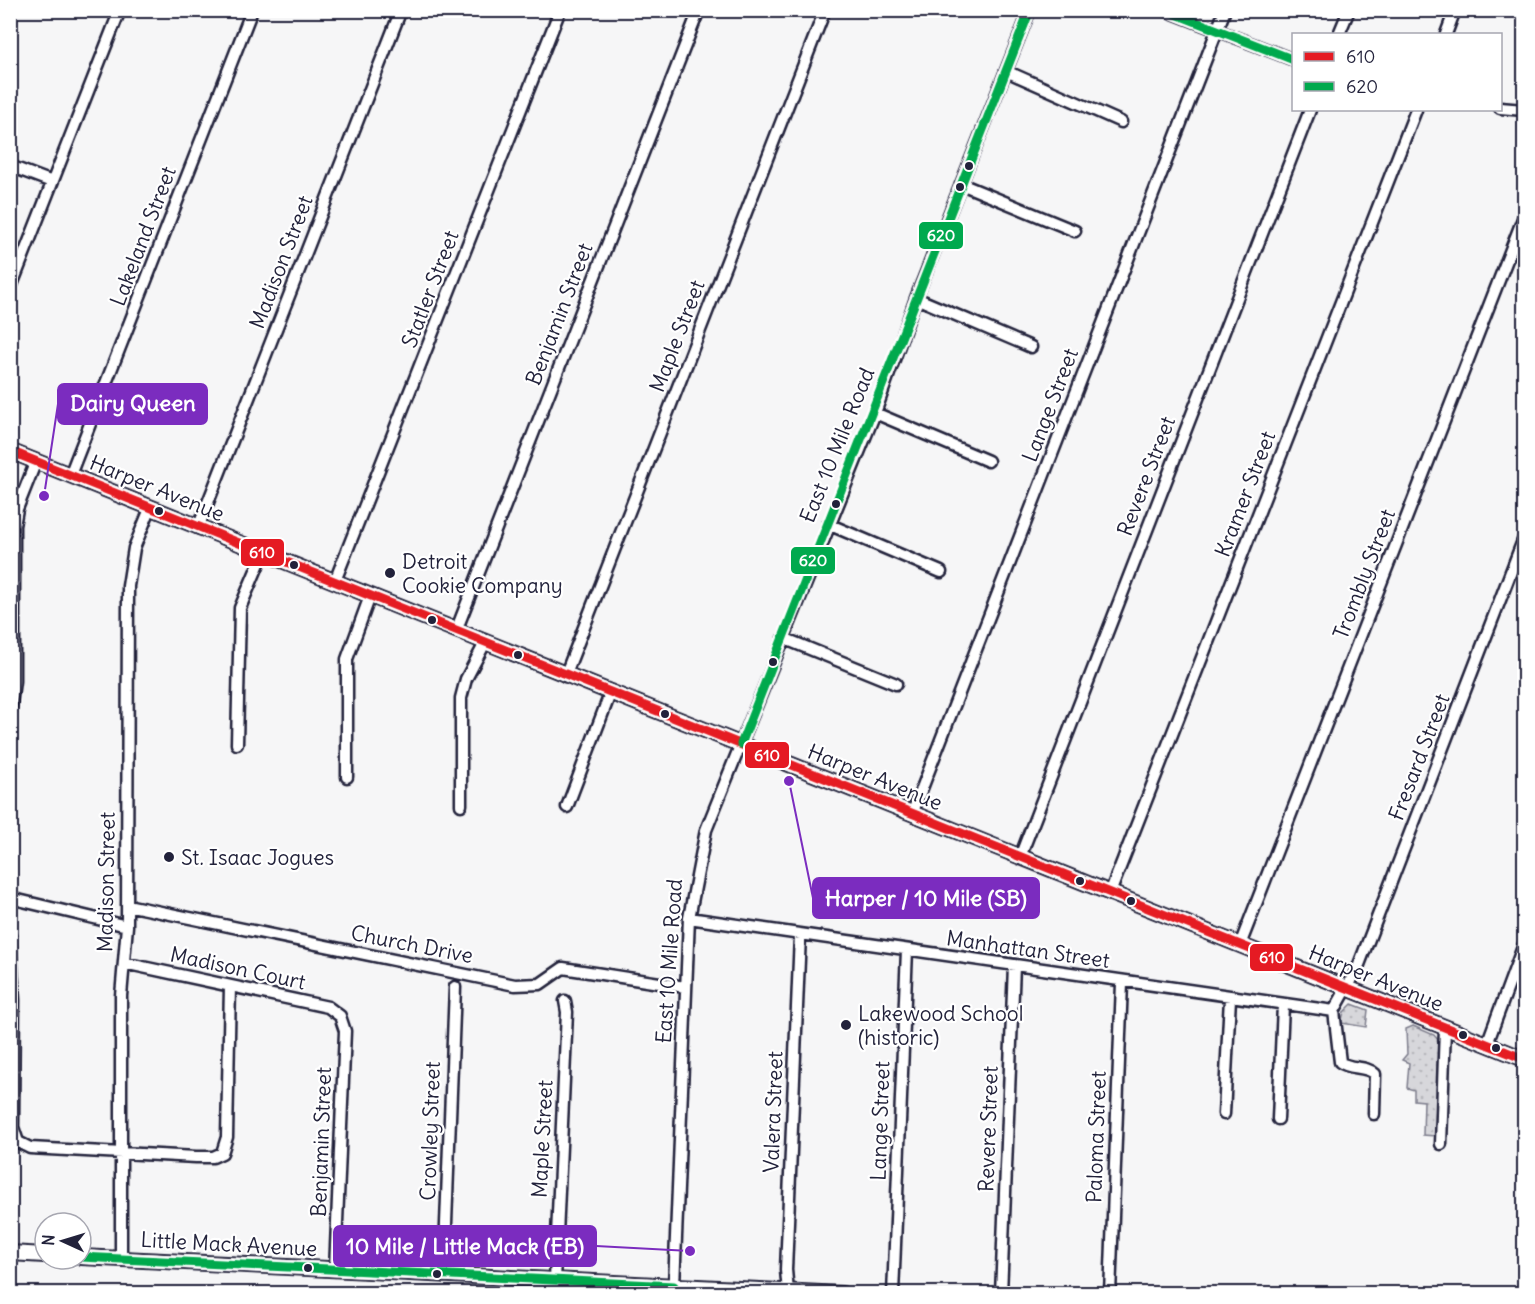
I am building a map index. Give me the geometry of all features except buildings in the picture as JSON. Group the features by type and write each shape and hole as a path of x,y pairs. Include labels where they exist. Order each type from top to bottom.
{"main road":[{"name":"Harper Avenue","path":"10,451 565,676 741,744 1524,1059"},
{"path":"10,1253 33,1254"},
{"name":"Little Mack Avenue","path":"93,1258 555,1280 674,1289 842,1293"}],"street":[{"path":"10,290 120,10"},
{"name":"Lakeland Street","path":"70,475 252,10"},
{"name":"Madison Street","path":"198,528 401,10"},
{"name":"Statler Street","path":"335,581 560,10"},
{"name":"Benjamin Street","path":"456,631 699,10"},
{"name":"Maple Street","path":"565,676 825,10"},
{"name":"East 10 Mile Road","path":"674,1289 689,918 706,830 828,524 875,413 916,298 1029,10"},
{"path":"1165,10 1292,60"},
{"name":"Lange Street","path":"912,814 1225,10"},
{"path":"1339,33 1349,10"},
{"path":"1446,33 1455,10"},
{"path":"1006,71 1121,122"},
{"path":"1502,108 1524,110"},
{"name":"Revere Street","path":"1020,857 1310,111"},
{"name":"Kramer Street","path":"1110,893 1416,111"},
{"path":"10,166 52,182"},
{"path":"961,184 1075,231"},
{"name":"Trombly Street","path":"1240,945 1524,216"},
{"path":"916,298 1031,347"},
{"path":"875,413 988,461"},
{"path":"10,712 14,681 14,526 17,509 36,461"},
{"name":"Madison Street","path":"120,1259 121,996 127,926 128,586 134,548 150,509"},
{"path":"828,524 941,572"},
{"name":"Fresard Street","path":"1348,989 1524,538"},
{"path":"237,744 240,608 264,554"},
{"path":"347,777 347,659 370,596"},
{"path":"783,638 896,684"},
{"path":"461,805 461,698 466,679 485,643"},
{"path":"567,807 610,694"},
{"path":"10,898 127,926"},
{"name":"Church Drive","path":"127,905 514,985 540,984 563,968 685,987"},
{"name":"Manhattan Street","path":"689,918 1230,998 1335,1011"},
{"name":"Valera Street","path":"788,1292 786,1270 800,935"},
{"path":"10,936 14,1000 14,1135 18,1142 30,1148 204,1157 222,1153 227,1137 230,986"},
{"path":"1486,1044 1524,944"},
{"name":"Lange Street","path":"893,1293 907,951"},
{"name":"Madison Court","path":"124,963 328,1007 340,1016"},
{"name":"Revere Street","path":"1001,1293 1014,966"},
{"name":"Paloma Street","path":"1110,1293 1122,982"},
{"name":"Crowley Street","path":"444,1276 455,987"},
{"path":"1348,989 1335,1011 1340,1062 1344,1066 1372,1071 1375,1074 1374,1114"},
{"path":"1224,1114 1230,998"},
{"name":"Maple Street","path":"555,1280 567,1012 565,1001"},
{"path":"1278,1119 1283,1005"},
{"name":"Benjamin Street","path":"335,1270 345,1031 340,1016"},
{"path":"1441,1144 1445,1028"}],"shaded area":[{"path":"1352,1004 1368,1010 1366,1027 1341,1023 1344,1012"},
{"path":"1413,1026 1434,1035 1438,1040 1435,1136 1423,1135 1424,1101 1414,1100 1414,1090 1407,1088 1409,1063 1402,1060 1407,1054 1406,1029"}],"transit line":[{"name":"620","path":"741,744 1030,10"},
{"name":"620","path":"1166,10 1292,59"},
{"name":"610","path":"10,451 1524,1059"},
{"name":"620","path":"93,1258 674,1286"}],"place":[{"name":"Dairy Queen","path":"44,496"},
{"name":"Detroit Cookie Company","path":"390,573"},
{"name":"Harper / 10 Mile (SB)","path":"789,781"},
{"name":"St. Isaac Jogues","path":"169,857"},
{"name":"Lakewood School (historic)","path":"846,1025"},
{"name":"10 Mile / Little Mack (EB)","path":"690,1251"}]}
